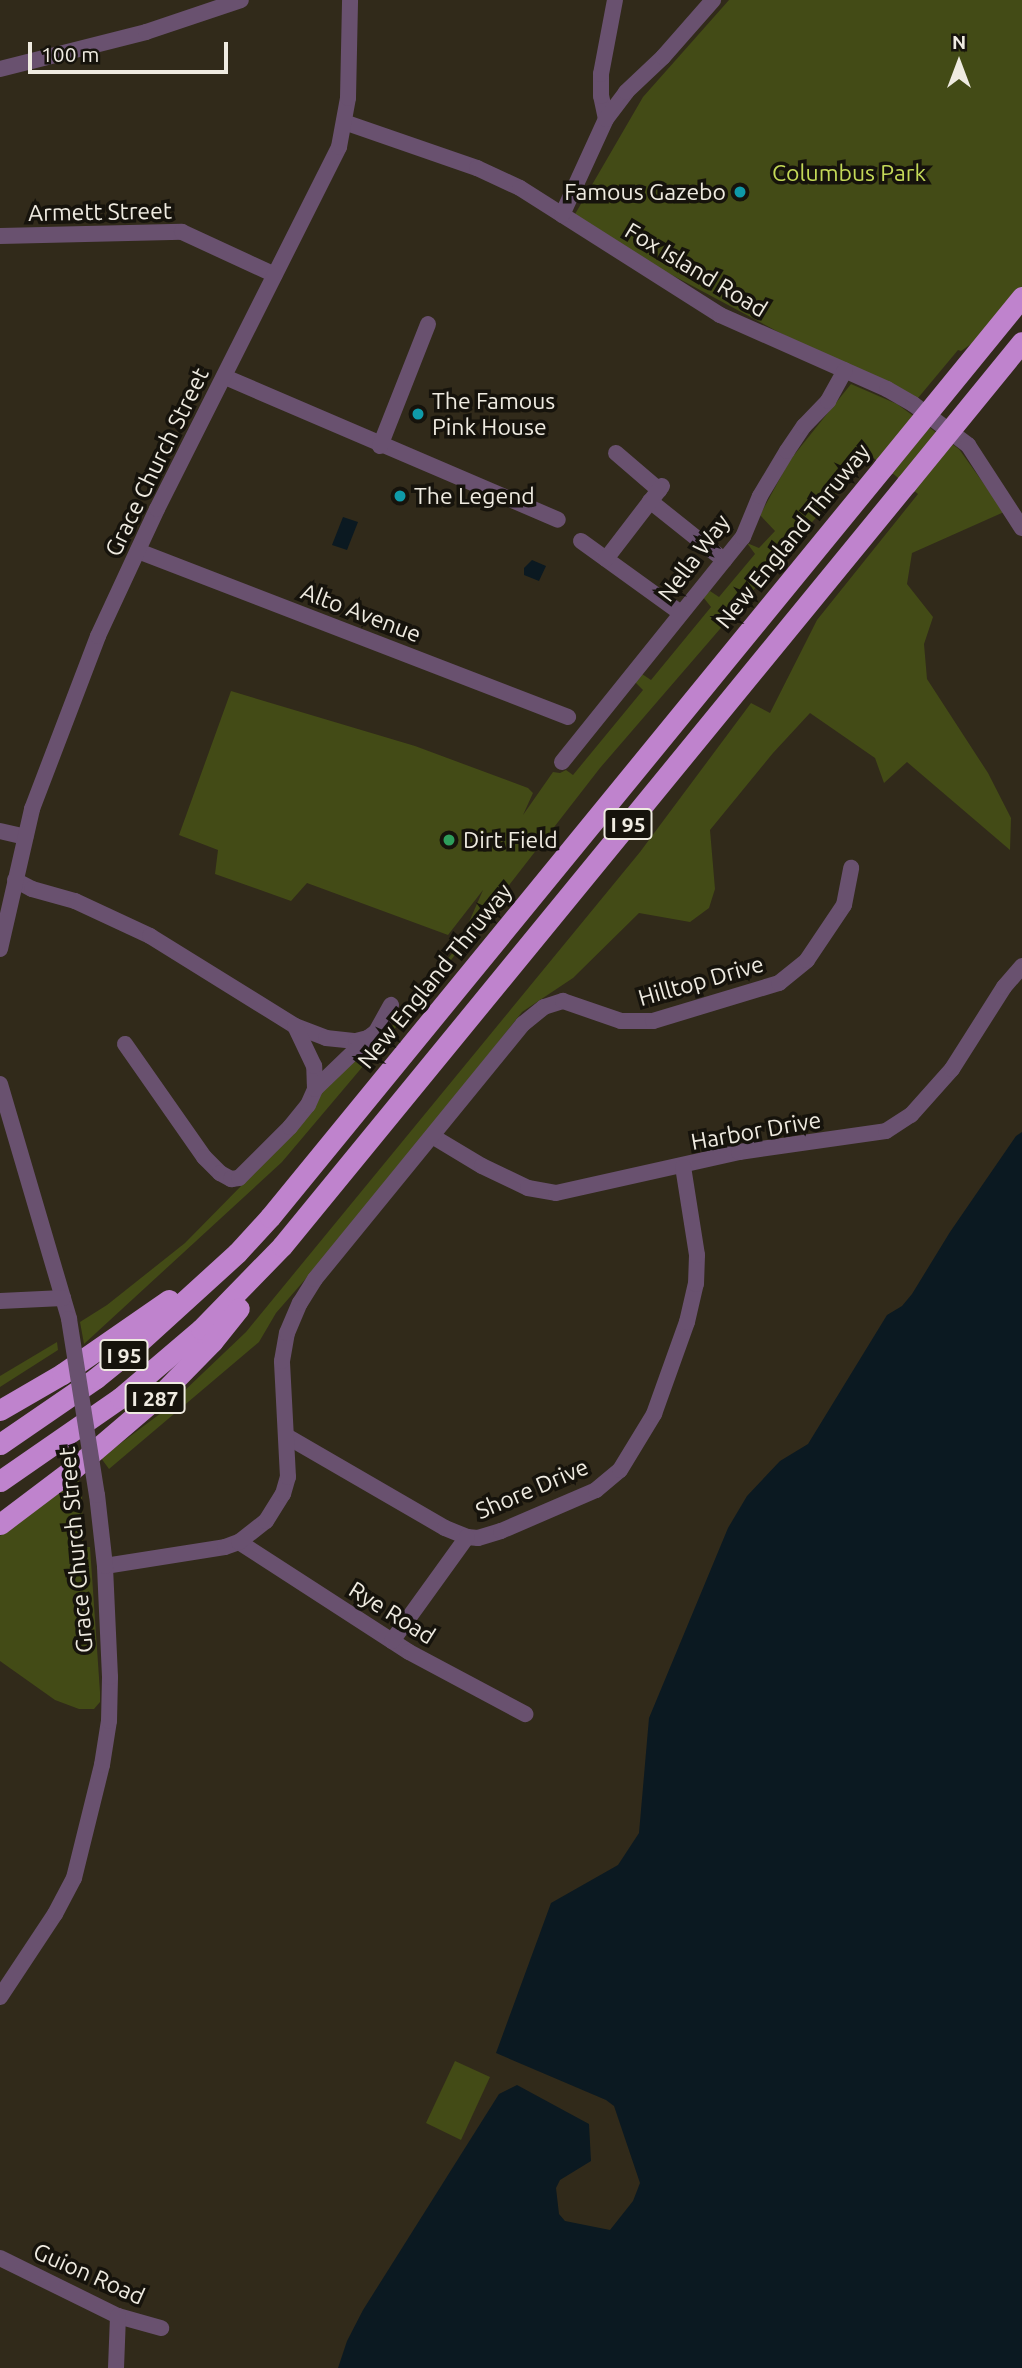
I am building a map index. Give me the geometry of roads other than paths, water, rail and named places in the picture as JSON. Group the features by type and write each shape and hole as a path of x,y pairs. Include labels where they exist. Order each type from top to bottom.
{"highway":[{"name":"New England Thruway","path":"0,1444 96,1378 237,1253 302,1179 1022,297"},
{"name":"I 95","path":"0,1481 138,1384 201,1329 282,1246 1022,342"},
{"name":"I 287","path":"0,1524 73,1469 185,1371 240,1307 282,1246"},
{"path":"0,1410 62,1374 237,1253"}],"street":[{"path":"0,69 146,32 241,0"},
{"name":"Grace Church Street","path":"0,949 25,837 43,775 80,680 138,551 333,160 348,98 350,0"},
{"path":"606,119 601,96 601,74 615,0"},
{"path":"562,215 606,119 626,92 663,57 713,0"},
{"name":"Fox Island Road","path":"344,122 477,168 520,188 720,315 845,370 914,404 968,445 1022,528"},
{"name":"Armett Street","path":"0,236 182,232 275,275"},
{"path":"380,446 428,324"},
{"name":"Nella Way","path":"562,762 743,537 760,496 787,451 804,426 828,401 845,370"},
{"path":"225,377 380,446 558,520"},
{"path":"616,453 724,560"},
{"path":"606,559 657,492"},
{"path":"581,541 681,613"},
{"name":"Alto Avenue","path":"138,551 568,717"},
{"path":"0,831 25,837"},
{"name":"Hilltop Drive","path":"239,1542 266,1521 284,1494 289,1461 282,1361 288,1333 300,1303 315,1279 523,1024 553,1003 574,1003 621,1021 653,1021 789,978 818,945 844,905 851,867"},
{"path":"15,880 32,889 75,901 150,936 295,1026 326,1038 356,1041 368,1038"},
{"name":"Harbor Drive","path":"432,1136 482,1166 540,1192 569,1192 739,1153 867,1136 899,1125 958,1062 1004,987 1022,966"},
{"path":"125,1044 204,1157 231,1179 246,1174 264,1155 308,1105 315,1089 376,1032 391,1005"},
{"path":"295,1026 314,1066 315,1089"},
{"name":"Grace Church Street","path":"0,1084 69,1319 97,1495 105,1566 110,1654 109,1721 85,1840 66,1895 0,1997"},
{"name":"Shore Drive","path":"288,1437 445,1528 467,1537 478,1538 501,1531 596,1490 620,1470 645,1431 675,1363 695,1284 697,1241 683,1167"},
{"path":"0,1301 63,1298"},
{"path":"392,1641 467,1537"},
{"path":"105,1566 206,1551 239,1542"},
{"name":"Rye Road","path":"239,1542 392,1641 525,1714"},
{"name":"Guion Road","path":"0,2258 118,2316 161,2328"},
{"path":"116,2368 118,2316"}],"place":[{"name":"Famous Gazebo","path":"740,192"},
{"name":"The Famous Pink House","path":"418,414"},
{"name":"The Legend","path":"400,496"},
{"name":"Dirt Field","path":"449,840"}],"park label":[{"name":"Columbus Park","path":"849,173"}]}
